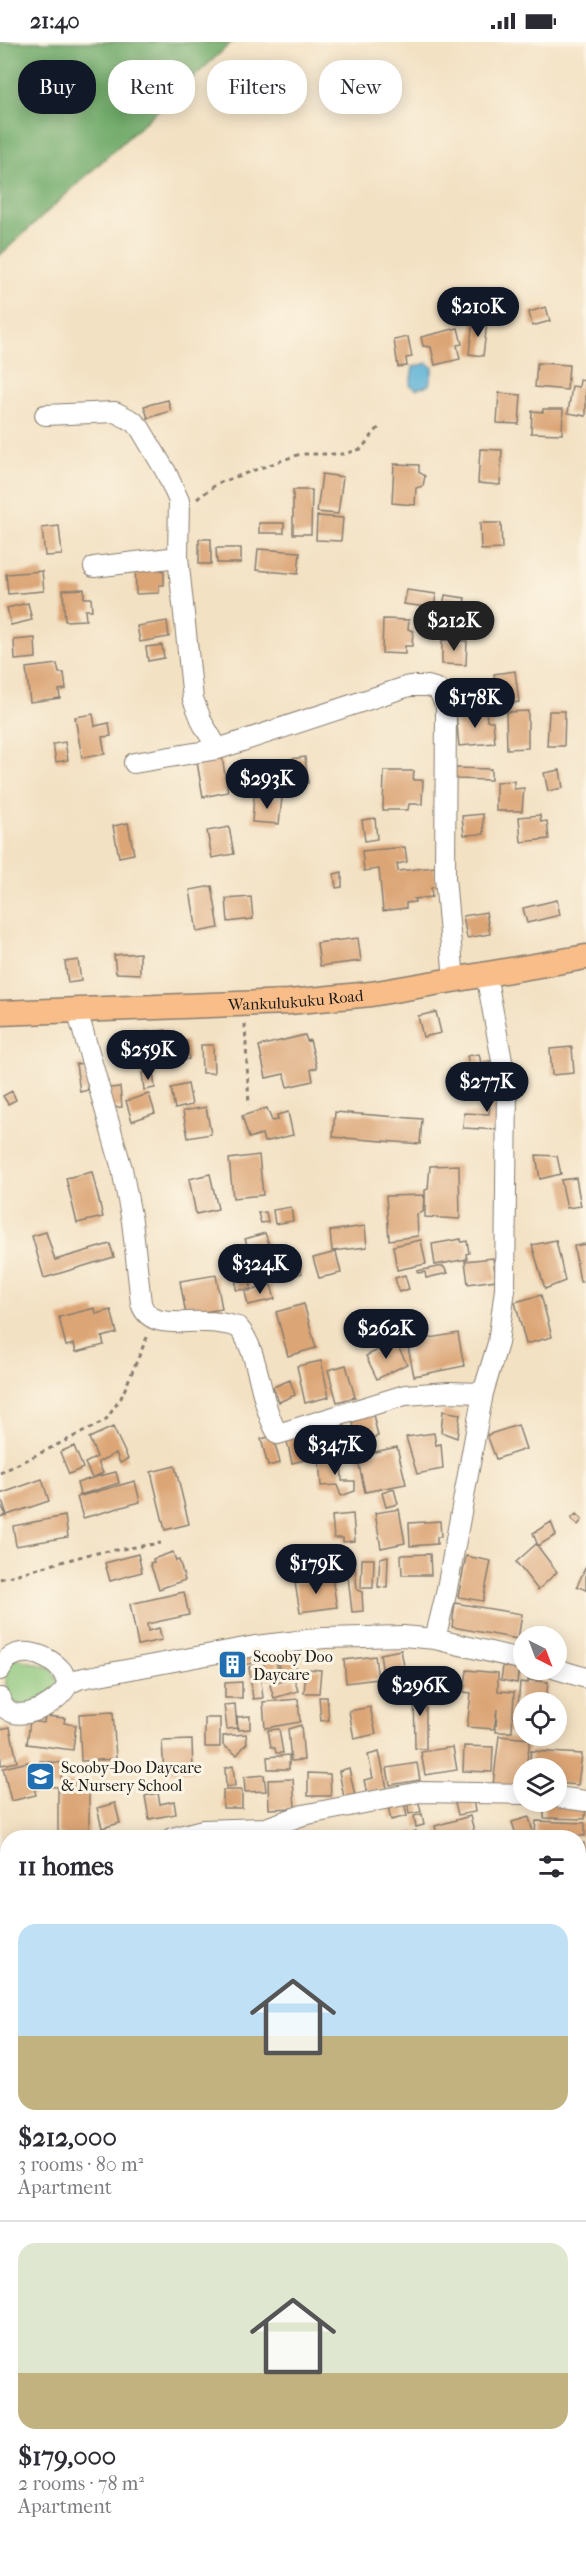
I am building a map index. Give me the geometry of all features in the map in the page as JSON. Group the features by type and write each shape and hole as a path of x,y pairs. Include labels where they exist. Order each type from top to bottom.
{"main road":[{"name":"Wankulukuku Road","path":"0,1013 243,1004 371,994 586,957"}],"street":[{"path":"45,415 115,412 133,421 148,441 173,486 179,501 178,557 193,699 203,724 218,749"},
{"path":"94,567 178,557"},
{"path":"134,763 218,749 409,686 428,686 438,689 446,706 445,877 454,980"},
{"path":"435,1639 446,1594 483,1393 498,1343 503,1314 506,1257 507,1088 486,974"},
{"path":"77,1010 122,1169 132,1221 141,1303 146,1313 155,1320 204,1322 238,1327 246,1339 266,1406 278,1434 405,1395 449,1392 483,1393"},
{"path":"0,1698 2,1705 10,1712 20,1714 49,1705 63,1695 77,1680 255,1646 324,1638 404,1636 435,1639 513,1657"},
{"path":"0,1670 4,1661 11,1654 30,1652 77,1680"},
{"path":"567,1672 586,1678"},
{"path":"203,1830 266,1828 303,1815 420,1792 513,1794"},
{"path":"567,1798 586,1801"}],"path":[{"path":"179,525 190,504 218,483 300,453 344,454 361,449 380,426"},
{"path":"243,1004 249,1105"},
{"path":"0,1473 105,1421 121,1398 155,1320"},
{"path":"0,1579 90,1554 161,1543"}],"green space":[{"path":"0,42 232,42 212,60 207,60 207,65 195,76 195,60 108,60 108,114 154,114 0,255"},
{"path":"12,1657 51,1668 61,1687 25,1709 6,1697 6,1663"}],"water":[{"path":"427,363 433,368 429,385 416,389 410,385 413,367"}],"building":[{"path":"546,307 550,321 532,326 529,312"},
{"path":"473,321 487,323 483,356 469,354"},
{"path":"458,328 462,344 457,345 460,359 435,365 431,347 423,346 421,337"},
{"path":"408,337 412,357 406,358 407,366 398,367 394,340"},
{"path":"537,363 569,365 567,390 535,387"},
{"path":"580,380 586,381 586,416 568,413 572,386 579,387"},
{"path":"499,393 521,395 519,424 497,423"},
{"path":"168,400 171,411 148,418 144,406"},
{"path":"543,409 563,409 562,434 531,433 532,411 543,412"},
{"path":"480,449 502,450 500,485 478,483"},
{"path":"394,464 419,465 419,472 425,476 423,486 416,488 415,505 392,503"},
{"path":"322,474 343,477 338,514 317,512"},
{"path":"293,490 312,490 311,534 293,534"},
{"path":"317,516 343,518 341,541 316,540"},
{"path":"259,523 284,523 284,533 259,533"},
{"path":"480,523 501,523 502,549 481,550"},
{"path":"59,526 62,555 45,556 42,528"},
{"path":"199,539 211,539 211,564 199,564"},
{"path":"216,548 241,548 241,563 217,563"},
{"path":"258,549 300,552 298,574 256,570"},
{"path":"135,563 164,571 164,585 159,585 159,593 136,594"},
{"path":"42,571 44,591 8,594 6,574"},
{"path":"84,589 84,598 91,598 92,610 85,610 86,620 65,621 63,590"},
{"path":"407,590 436,594 434,608 404,604"},
{"path":"445,595 465,598 460,627 440,623"},
{"path":"28,603 32,620 11,625 7,608"},
{"path":"383,619 409,620 408,629 413,631 412,646 405,646 405,654 382,653"},
{"path":"167,621 169,637 140,642 137,626"},
{"path":"35,638 36,658 15,660 14,640"},
{"path":"442,640 467,641 466,665 442,664"},
{"path":"162,645 164,658 148,661 146,647"},
{"path":"57,664 59,673 64,673 66,689 59,690 60,698 30,702 26,668"},
{"path":"515,671 519,702 497,705 494,674"},
{"path":"486,711 487,721 493,721 495,743 459,746 456,713"},
{"path":"528,711 528,748 507,749 506,712"},
{"path":"549,711 565,711 564,746 547,746"},
{"path":"93,714 95,726 109,723 111,736 102,737 105,754 82,758 75,717"},
{"path":"65,742 68,760 56,762 53,744"},
{"path":"221,751 228,792 203,797 196,756"},
{"path":"305,757 308,783 293,785 291,759"},
{"path":"454,768 491,769 491,780 454,779"},
{"path":"560,770 563,788 548,791 544,773"},
{"path":"384,771 414,771 413,780 423,780 422,804 409,804 408,810 383,810"},
{"path":"514,781 514,789 524,788 522,811 496,811 496,782"},
{"path":"254,796 282,798 279,824 252,822"},
{"path":"483,814 484,834 464,835 462,816"},
{"path":"540,815 541,822 547,821 549,839 521,842 519,817"},
{"path":"375,818 377,839 365,841 362,820"},
{"path":"128,823 134,854 119,857 113,826"},
{"path":"229,827 234,854 212,858 207,831"},
{"path":"405,847 407,862 397,864 398,871 435,867 437,887 431,888 432,897 414,899 415,902 406,903 406,908 383,911 379,869 364,871 362,851"},
{"path":"342,872 342,887 336,888 334,874"},
{"path":"212,886 219,928 197,932 190,890"},
{"path":"251,897 253,919 228,922 226,899"},
{"path":"557,900 560,915 527,923 523,908"},
{"path":"486,912 490,934 467,938 463,916"},
{"path":"358,938 361,961 320,966 317,943"},
{"path":"140,953 140,974 116,973 114,955"},
{"path":"78,960 81,981 68,983 65,962"},
{"path":"436,1012 441,1033 423,1037 418,1016"},
{"path":"166,1030 168,1049 154,1051 154,1045 147,1046 145,1032"},
{"path":"305,1035 307,1041 310,1040 317,1068 311,1069 313,1081 287,1087 284,1074 266,1078 259,1046"},
{"path":"187,1041 189,1059 176,1061 174,1043"},
{"path":"201,1045 213,1045 214,1073 202,1073"},
{"path":"572,1047 574,1073 552,1075 550,1049"},
{"path":"479,1054 481,1063 490,1061 493,1079 454,1087 450,1069 469,1065 467,1056"},
{"path":"84,1063 88,1090 80,1092 76,1064"},
{"path":"153,1072 155,1088 144,1090 142,1073"},
{"path":"188,1084 192,1105 175,1109 171,1088"},
{"path":"491,1084 503,1085 500,1130 463,1128 464,1113 489,1114"},
{"path":"120,1087 122,1107 111,1108 109,1088"},
{"path":"12,1091 16,1100 8,1104 3,1096"},
{"path":"149,1094 155,1113 132,1121 126,1101"},
{"path":"206,1107 211,1134 188,1138 183,1111"},
{"path":"267,1108 272,1121 278,1120 277,1115 288,1112 293,1135 264,1142 262,1134 249,1138 242,1116"},
{"path":"335,1112 422,1119 420,1144 333,1137"},
{"path":"259,1155 263,1195 233,1198 229,1159"},
{"path":"536,1155 557,1156 561,1174 540,1179"},
{"path":"459,1165 460,1219 425,1217 425,1190 428,1189 430,1166"},
{"path":"92,1172 103,1217 77,1223 66,1178"},
{"path":"210,1174 218,1209 196,1214 189,1179"},
{"path":"576,1178 581,1206 567,1208 561,1180"},
{"path":"424,1195 423,1212 417,1214 418,1236 389,1240 386,1196"},
{"path":"291,1207 293,1221 275,1224 273,1210"},
{"path":"266,1212 268,1222 261,1223 258,1213"},
{"path":"365,1226 367,1247 332,1251 330,1231"},
{"path":"46,1232 55,1260 110,1244 114,1257 44,1278 32,1236"},
{"path":"265,1233 269,1244 249,1251 245,1239"},
{"path":"461,1239 461,1242 467,1241 469,1253 466,1254 467,1259 435,1265 432,1244"},
{"path":"421,1240 426,1264 397,1270 393,1246"},
{"path":"556,1240 565,1281 545,1289 532,1245"},
{"path":"586,1244 586,1281 580,1282 574,1246"},
{"path":"336,1252 341,1273 319,1278 313,1258"},
{"path":"493,1258 496,1280 468,1284 465,1261"},
{"path":"297,1259 302,1273 276,1282 271,1267"},
{"path":"443,1266 448,1273 426,1278 425,1272 418,1273 417,1271"},
{"path":"216,1275 222,1309 186,1315 180,1281"},
{"path":"405,1275 409,1289 399,1292 395,1278"},
{"path":"250,1276 251,1289 236,1290 236,1277"},
{"path":"271,1285 275,1299 248,1305 245,1292"},
{"path":"541,1295 552,1337 526,1344 515,1302"},
{"path":"304,1304 316,1348 288,1356 276,1312"},
{"path":"95,1308 96,1314 111,1310 117,1333 102,1337 104,1345 76,1352 74,1344 66,1346 59,1317"},
{"path":"381,1313 390,1337 372,1344 363,1320"},
{"path":"458,1333 464,1366 414,1376 407,1342"},
{"path":"395,1341 407,1364 377,1379 366,1356"},
{"path":"321,1361 329,1397 305,1403 297,1366"},
{"path":"346,1365 355,1397 337,1402 328,1370"},
{"path":"290,1380 295,1395 279,1402 273,1387"},
{"path":"372,1410 378,1436 370,1439 372,1450 360,1453 351,1415"},
{"path":"443,1411 460,1414 457,1438 441,1432"},
{"path":"342,1419 345,1429 325,1435 329,1448 317,1451 311,1428"},
{"path":"518,1425 526,1449 496,1459 487,1435"},
{"path":"113,1427 128,1459 120,1463 116,1453 98,1462 103,1473 92,1478 85,1463 97,1457 89,1438"},
{"path":"308,1431 314,1458 292,1463 286,1437"},
{"path":"434,1433 436,1445 441,1444 443,1469 417,1474 406,1437"},
{"path":"273,1436 280,1463 268,1466 261,1439"},
{"path":"74,1446 83,1468 69,1474 60,1452"},
{"path":"397,1447 406,1484 365,1492 357,1456"},
{"path":"341,1459 342,1481 355,1481 355,1491 341,1496 337,1485 321,1486 319,1460"},
{"path":"175,1466 189,1524 165,1530 151,1472"},
{"path":"116,1472 119,1483 80,1495 77,1483"},
{"path":"42,1479 49,1501 7,1515 0,1494"},
{"path":"135,1481 140,1502 83,1518 77,1497"},
{"path":"394,1489 398,1504 386,1507 382,1493"},
{"path":"0,1503 6,1515 0,1517"},
{"path":"399,1509 405,1543 381,1548 375,1513"},
{"path":"353,1514 355,1541 343,1542 343,1538 334,1538 332,1516"},
{"path":"576,1514 582,1520 578,1525 571,1519"},
{"path":"65,1516 68,1537 16,1546 13,1526"},
{"path":"440,1521 441,1537 437,1537 437,1544 410,1546 409,1523"},
{"path":"551,1522 556,1535 538,1546 533,1533"},
{"path":"536,1544 557,1572 538,1590 516,1562"},
{"path":"173,1552 176,1561 179,1560 185,1580 159,1589 150,1563 154,1562 153,1559"},
{"path":"138,1554 142,1572 110,1581 105,1563"},
{"path":"430,1554 431,1575 402,1575 401,1555"},
{"path":"388,1556 387,1588 378,1587 380,1558"},
{"path":"466,1556 491,1561 483,1601 458,1597"},
{"path":"362,1559 374,1559 373,1588 361,1588"},
{"path":"586,1566 586,1590 577,1586"},
{"path":"355,1567 357,1590 362,1592 363,1611 352,1612 347,1568"},
{"path":"332,1578 337,1607 300,1612 295,1583"},
{"path":"184,1592 189,1615 147,1624 148,1631 159,1628 162,1640 138,1645 130,1604"},
{"path":"455,1603 522,1614 520,1626 513,1626 513,1638 452,1627"},
{"path":"401,1650 405,1671 383,1674 380,1654"},
{"path":"254,1655 255,1663 242,1665 241,1656"},
{"path":"276,1655 279,1678 266,1680 263,1657"},
{"path":"278,1655 294,1655 296,1675 281,1676"},
{"name":"Scooby Doo Daycare","path":"223,1656 236,1657 240,1673 229,1676"},
{"path":"375,1656 378,1679 346,1683 344,1660"},
{"path":"504,1660 513,1661 513,1680 517,1680 517,1683 501,1680"},
{"path":"259,1665 263,1698 253,1699 249,1667"},
{"path":"306,1669 321,1670 319,1693 304,1693"},
{"path":"467,1670 498,1673 498,1691 514,1692 512,1732 496,1732 497,1709 494,1729 467,1727 471,1693 464,1692"},
{"path":"405,1675 406,1686 389,1687 388,1676"},
{"path":"294,1678 298,1691 274,1698 270,1685"},
{"path":"528,1680 548,1682 547,1692 519,1692 520,1682 528,1683"},
{"path":"242,1682 242,1698 225,1698 225,1683"},
{"path":"414,1686 426,1687 426,1749 415,1748"},
{"path":"319,1697 327,1697 329,1720 321,1721"},
{"path":"298,1699 300,1722 265,1728 263,1702"},
{"path":"235,1704 237,1728 227,1729 224,1705"},
{"path":"370,1707 376,1734 354,1739 349,1711"},
{"path":"113,1712 116,1759 81,1761 79,1714"},
{"path":"45,1716 65,1718 64,1723 76,1725 73,1750 27,1744 30,1721 44,1723"},
{"path":"250,1716 250,1729 238,1730 237,1717"},
{"path":"205,1718 220,1718 220,1747 205,1747"},
{"path":"301,1725 304,1760 291,1761 288,1729"},
{"path":"10,1727 17,1762 1,1765 0,1729"},
{"path":"279,1729 283,1753 276,1753 275,1748 271,1747 268,1730"},
{"path":"246,1734 247,1743 237,1755 223,1745 223,1736"},
{"path":"499,1736 513,1737 513,1746 529,1746 527,1758 513,1758 513,1787 493,1785"},
{"path":"192,1740 193,1772 164,1773 162,1741"},
{"path":"464,1746 493,1747 492,1772 463,1771"},
{"path":"453,1747 457,1770 425,1775 421,1752"},
{"path":"531,1751 582,1754 578,1785 567,1784 567,1758 530,1758"},
{"path":"379,1752 387,1788 367,1793 364,1780 373,1778 368,1755"},
{"path":"289,1755 289,1769 268,1769 267,1757"},
{"path":"40,1761 62,1763 61,1782 89,1784 89,1830 58,1830 58,1787 37,1786"},
{"path":"28,1762 36,1795 11,1801 3,1768"},
{"path":"417,1763 420,1780 390,1785 387,1768"},
{"path":"233,1766 235,1786 226,1787 225,1768"},
{"path":"349,1768 355,1796 344,1798 339,1771"},
{"path":"308,1773 330,1774 331,1796 308,1796"},
{"path":"264,1775 266,1791 245,1792 244,1777"},
{"path":"293,1779 295,1808 269,1809 268,1780"},
{"path":"223,1790 242,1790 242,1808 223,1808"},
{"path":"158,1793 160,1804 174,1801 176,1814 149,1819 145,1796"},
{"path":"403,1797 407,1816 391,1820 387,1801"},
{"path":"473,1798 475,1812 458,1815 455,1802"},
{"path":"418,1799 421,1812 409,1814 407,1800"},
{"path":"115,1803 120,1823 102,1828 97,1808"},
{"path":"567,1804 586,1804 585,1819 544,1818 544,1812 567,1812"},
{"path":"422,1814 424,1825 416,1827 414,1816"},
{"path":"470,1816 474,1830 436,1830 435,1826"},
{"path":"529,1817 532,1830 514,1830 512,1822"},
{"path":"536,1821 585,1823 585,1830 535,1830"}],"place":[{"name":"Scooby Doo Daycare","path":"232,1665"},
{"name":"Scooby-Doo Daycare & Nursery School","path":"40,1776"}]}
